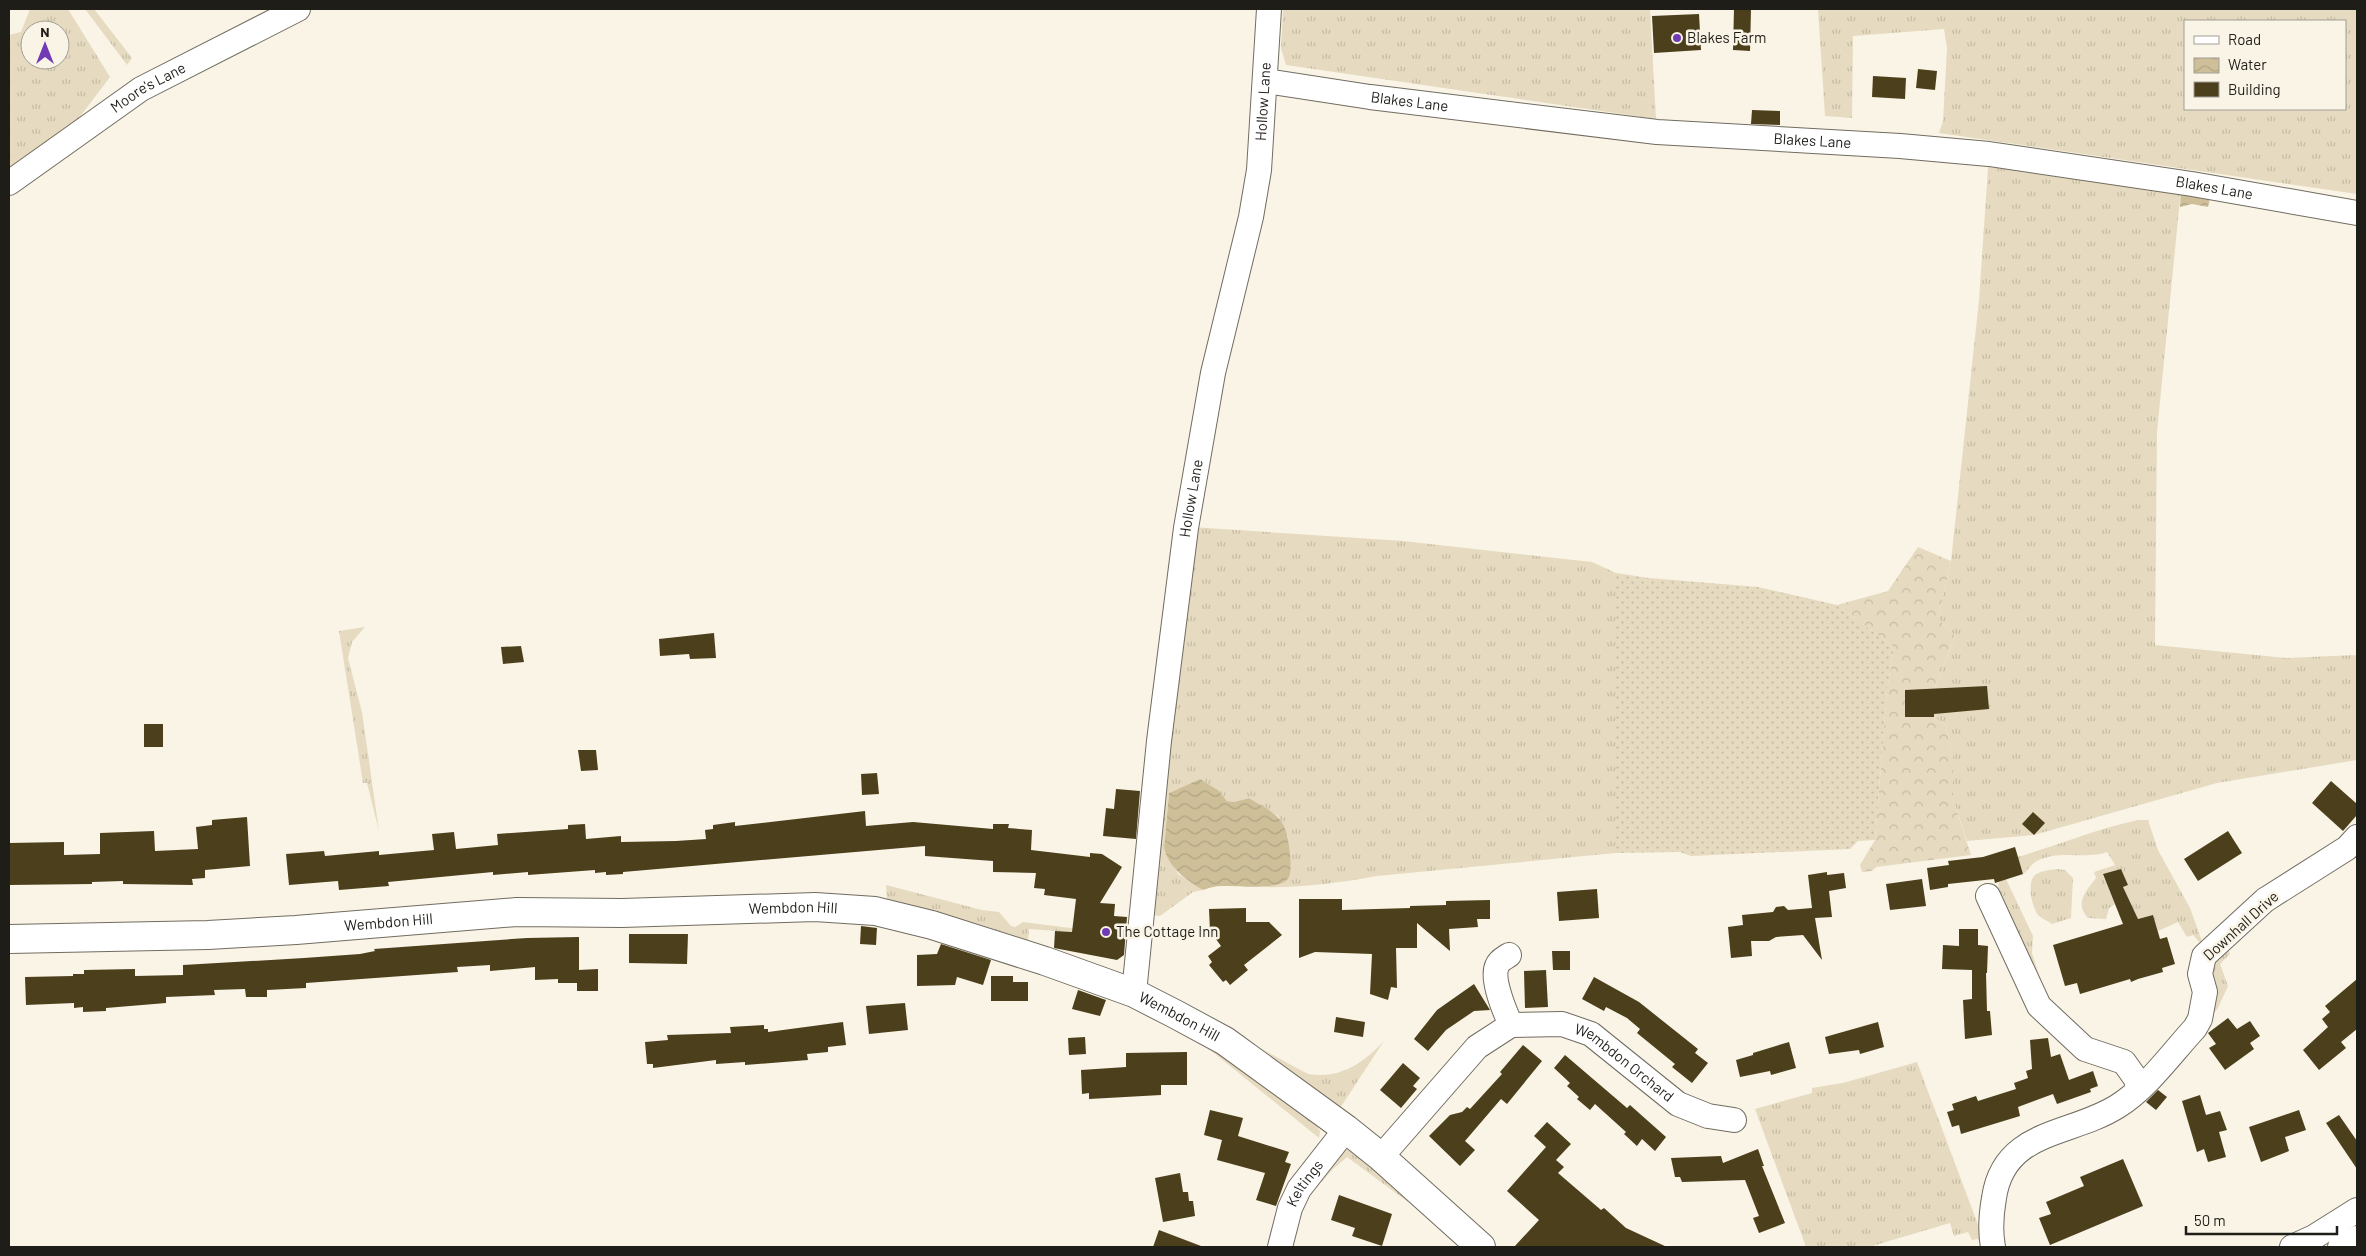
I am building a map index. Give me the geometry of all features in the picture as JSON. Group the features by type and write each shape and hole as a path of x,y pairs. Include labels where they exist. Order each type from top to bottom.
{"main road":[{"name":"Wembdon Hill","path":"9,939 279,931 517,912 622,913 844,907 874,910 948,930 1134,994 1225,1042 1346,1129 1381,1157 1481,1247"}],"street":[{"name":"Moore's Lane","path":"9,183 141,89 298,9"},
{"name":"Hollow Lane","path":"1134,994 1159,741 1186,528 1213,372 1252,208 1262,144 1270,9"},
{"name":"Blakes Lane","path":"1266,80 1370,97 1657,132 1900,146 1989,154 2192,184 2357,213"},
{"name":"Downhall Drive","path":"1993,1247 1990,1234 1995,1186 2010,1159 2031,1142 2116,1108 2138,1090 2195,1028 2200,1019 2205,992 2200,974 2204,956 2265,900 2347,848 2357,837"},
{"path":"1988,896 2039,1006 2085,1049 2124,1062 2131,1069 2136,1079 2138,1090"},
{"path":"1381,1157 1477,1048 1492,1035 1510,1025 1501,1001 1496,977 1496,966 1509,955"},
{"name":"Wembdon Orchard","path":"1510,1025 1562,1024 1591,1034 1678,1104 1708,1116 1734,1120"},
{"name":"Keltings","path":"1280,1247 1290,1208 1299,1189 1346,1129"},
{"path":"2292,1247 2314,1237 2357,1210"},
{"path":"2340,1247 2357,1238"}],"green space":[{"path":"30,9 68,9 110,77 79,118 9,169 9,35 20,32 20,70 70,70 70,20 26,20"},
{"path":"85,9 94,9 132,58 127,65"},
{"path":"1283,9 1650,9 1656,119 1286,65 1281,48"},
{"path":"1818,9 2357,9 2357,194 1939,133 1943,121 1947,48 1944,29 1853,36 1852,118 1825,116"},
{"path":"1989,154 2181,189 2157,432 2155,645 2286,658 2357,655 2357,760 2217,783 2034,835 1967,841 1953,799 1953,752 1945,724 1934,717 1934,690 1955,636 1938,619 1951,561 1979,300"},
{"path":"1192,527 1403,541 1592,562 1616,573 1616,853 1377,876 1290,887 1261,887 1275,885 1290,870 1288,837 1278,816 1249,798 1234,802 1227,801 1218,790 1200,779 1169,793 1164,848 1178,874 1203,890 1193,892 1160,916 1153,915"},
{"path":"1918,547 1951,561 1938,619 1955,636 1934,690 1905,690 1905,717 1934,717 1945,724 1953,752 1953,799 1971,855 1876,867 1872,871 1862,872 1860,865 1875,840 1887,690 1894,647 1837,605 1888,591"},
{"path":"1616,573 1649,578 1758,587 1837,605 1894,647 1887,690 1875,840 1858,841 1850,849 1691,856 1680,852 1616,853"},
{"path":"365,627 352,642 348,658 362,712 379,831 367,783 363,783 339,631"},
{"path":"2138,820 2148,820 2158,850 2190,908 2204,947 2193,935 2187,937 2178,922 2158,931 2153,915 2138,919 2123,887 2128,885 2121,869 2103,875 2115,904 2109,908 2106,919 2088,918 2084,913 2082,902 2085,892 2096,878 2094,872 2115,865 2107,852 2090,855 2045,857 2035,862 2023,874 2018,859 2013,858 2106,828"},
{"path":"2057,869 2065,870 2073,878 2071,918 2052,924 2038,915 2032,901 2031,884 2036,874"},
{"path":"2006,879 2033,936 2032,953 2043,988 2002,896 1998,891 1999,882"},
{"path":"886,885 982,910 999,912 1011,926 1015,927 1023,922 1086,930 1086,933 1029,929 1028,943 887,901"},
{"path":"2227,944 2230,954 2220,964 2228,986 2218,1008 2209,1019 2207,962"},
{"path":"1245,1040 1308,1074 1320,1075 1341,1072 1350,1068 1367,1057 1384,1041 1340,1108"},
{"path":"1208,1042 1314,1122 1320,1131 1319,1138 1204,1045"},
{"path":"1917,1062 1983,1238 1972,1240 1968,1232 1954,1236 1950,1223 1869,1247 1806,1247 1755,1109 1812,1093 1812,1088 1843,1083"},
{"path":"1346,1150 1354,1150 1411,1198 1408,1202 1347,1157 1317,1187 1313,1184 1339,1154"}],"water":[{"path":"2181,189 2211,194 2208,207 2192,204 2180,207"},
{"path":"1200,779 1218,790 1227,801 1234,802 1249,798 1271,811 1281,821 1287,836 1290,861 1289,877 1285,882 1278,885 1258,887 1219,886 1203,890 1174,868 1164,848 1169,793"}],"building":[{"path":"1734,9 1751,9 1750,51 1733,50"},
{"name":"Blakes Farm","path":"1699,14 1701,50 1654,53 1652,16"},
{"path":"1918,69 1937,71 1935,90 1916,88"},
{"path":"1873,76 1906,78 1905,99 1872,97"},
{"path":"1752,110 1780,111 1780,125 1751,124"},
{"path":"714,633 716,658 690,659 689,654 660,656 659,639"},
{"path":"521,646 524,662 503,664 501,647"},
{"path":"1987,686 1989,709 1934,714 1934,717 1905,717 1905,690"},
{"path":"144,724 163,724 163,747 144,747"},
{"path":"578,750 596,750 598,770 581,771"},
{"path":"877,773 879,794 862,795 861,774"},
{"path":"2331,781 2357,804 2357,815 2343,831 2312,803"},
{"path":"1116,789 1140,791 1136,839 1103,836 1106,808 1114,809"},
{"path":"865,811 866,826 913,822 993,829 993,824 1009,824 1008,828 1032,830 1031,850 1090,857 1090,853 1102,854 1122,867 1100,903 1115,904 1114,916 1127,917 1124,955 1117,960 1054,948 1055,931 1072,932 1076,899 1044,895 1045,889 1034,888 1036,873 993,872 993,861 925,856 925,846 623,872 623,874 606,875 606,872 595,873 595,870 528,875 528,872 493,875 493,872 388,882 389,886 339,890 338,881 289,885 286,854 324,851 325,856 379,851 379,855 434,850 432,834 454,832 456,849 498,845 497,834 568,829 568,825 585,824 586,839 621,836 621,842 676,841 706,839 705,830 713,829 713,825 735,822 735,826"},
{"path":"2033,812 2045,823 2034,835 2022,824"},
{"path":"247,817 250,866 205,870 205,878 192,879 193,885 123,884 123,881 92,882 92,884 9,885 9,843 64,842 64,855 100,854 100,833 154,831 155,851 198,849 196,827 212,825 212,820"},
{"path":"2228,831 2242,853 2198,881 2184,859"},
{"path":"2015,847 2023,874 1995,883 1994,879 1948,884 1948,887 1930,890 1927,868 1949,865 1948,861 1983,857"},
{"path":"2121,869 2128,885 2123,887 2138,919 2153,915 2160,939 2167,937 2175,964 2162,968 2163,972 2131,982 2130,979 2080,994 2077,983 2065,986 2053,945 2123,924 2103,874"},
{"path":"1827,872 1827,875 1844,873 1846,888 1829,891 1832,917 1815,918 1822,960 1803,935 1776,937 1769,941 1751,941 1752,956 1731,958 1728,927 1743,925 1742,915 1773,912 1776,907 1784,906 1788,910 1812,908 1808,875"},
{"path":"1922,879 1926,906 1890,910 1886,884"},
{"path":"1597,889 1599,918 1559,921 1557,892"},
{"path":"1299,899 1342,899 1342,910 1410,908 1410,906 1446,905 1446,901 1490,900 1490,919 1477,919 1478,927 1449,929 1450,951 1417,923 1417,948 1396,948 1397,988 1391,987 1388,1000 1370,994 1372,954 1315,952 1299,958"},
{"path":"1246,908 1246,922 1269,922 1282,935 1244,965 1248,970 1230,985 1226,980 1223,982 1209,965 1212,962 1208,956 1221,946 1210,931 1209,909"},
{"path":"861,926 877,928 876,945 860,944"},
{"path":"1959,929 1978,929 1978,945 1988,946 1986,973 1987,1011 1990,1011 1992,1035 1965,1039 1963,1000 1972,999 1972,970 1942,969 1943,945 1959,946"},
{"path":"629,934 688,934 687,964 629,963"},
{"path":"579,937 579,970 598,969 598,991 577,991 577,983 558,983 558,979 535,980 535,967 490,971 490,965 457,967 458,972 306,983 306,988 267,990 267,997 246,997 245,989 214,990 215,995 166,997 166,1003 106,1008 106,1011 83,1012 83,1007 74,1008 74,1003 26,1005 25,977 73,976 73,974 84,974 84,970 135,969 135,976 183,975 183,965 360,954 375,951 374,949 527,938"},
{"path":"941,944 991,960 983,985 957,977 955,985 917,986 917,955 937,954"},
{"path":"1552,951 1570,951 1570,970 1553,970"},
{"path":"1546,970 1548,1007 1525,1008 1524,971"},
{"path":"991,976 1013,976 1013,982 1028,982 1028,1001 991,1001"},
{"path":"1594,977 1639,1002 1698,1049 1695,1053 1708,1063 1692,1083 1672,1067 1675,1064 1637,1033 1640,1029 1627,1018 1606,1007 1604,1011 1582,999"},
{"path":"2357,979 2357,1029 2341,1042 2346,1048 2319,1070 2303,1050 2328,1027 2322,1019 2330,1012 2325,1006"},
{"path":"1474,984 1490,1010 1474,1011 1446,1030 1428,1051 1414,1039 1437,1010"},
{"path":"1078,990 1106,1000 1100,1016 1072,1009"},
{"path":"905,1003 908,1030 869,1034 866,1006"},
{"path":"1336,1017 1365,1022 1363,1037 1334,1032"},
{"path":"2228,1018 2237,1029 2250,1021 2260,1036 2250,1043 2254,1049 2225,1070 2209,1048 2216,1044 2208,1033"},
{"path":"843,1022 846,1045 828,1047 828,1052 807,1054 808,1060 745,1065 745,1062 716,1064 716,1060 653,1068 653,1064 647,1064 645,1042 668,1040 667,1035 731,1033 730,1027 764,1025 764,1029 768,1029 768,1032"},
{"path":"1878,1022 1884,1047 1860,1054 1859,1050 1829,1054 1825,1037"},
{"path":"1085,1037 1086,1054 1069,1055 1068,1038"},
{"path":"2048,1038 2051,1057 2060,1054 2069,1080 2093,1071 2098,1086 2090,1089 2091,1092 2057,1104 2053,1094 2018,1107 2020,1116 1961,1134 1959,1125 1952,1127 1947,1112 1954,1110 1952,1104 1976,1096 1978,1101 2016,1089 2014,1083 2028,1078 2026,1071 2032,1069 2030,1040"},
{"path":"1789,1042 1796,1068 1771,1075 1770,1071 1740,1077 1736,1060"},
{"path":"1523,1045 1542,1061 1507,1104 1501,1099 1465,1141 1475,1150 1460,1166 1429,1136 1450,1115 1462,1112 1467,1107 1470,1109 1502,1074 1500,1072"},
{"path":"1187,1052 1187,1085 1161,1085 1161,1095 1089,1099 1089,1093 1082,1094 1081,1070 1126,1067 1126,1053"},
{"path":"1565,1055 1627,1108 1630,1105 1666,1137 1655,1151 1642,1139 1637,1146 1624,1134 1626,1132 1595,1104 1590,1110 1577,1099 1579,1097 1567,1086 1570,1083 1554,1068"},
{"path":"1403,1063 1420,1078 1413,1086 1417,1089 1401,1108 1380,1090"},
{"path":"2158,1090 2167,1097 2156,1110 2146,1102"},
{"path":"2200,1095 2206,1115 2220,1111 2227,1130 2219,1132 2226,1157 2208,1162 2204,1149 2197,1152 2182,1101"},
{"path":"1210,1110 1243,1118 1238,1136 1289,1152 1285,1162 1291,1164 1276,1206 1256,1200 1265,1173 1217,1160 1222,1140 1204,1135"},
{"path":"2299,1110 2306,1130 2285,1137 2289,1151 2261,1162 2249,1127"},
{"path":"2339,1115 2357,1141 2357,1169 2326,1123"},
{"path":"1547,1122 1571,1144 1556,1160 1564,1167 1558,1173 1601,1210 1604,1208 1626,1228 1667,1247 1514,1247 1539,1220 1507,1191 1546,1147 1534,1136"},
{"path":"1758,1149 1764,1166 1762,1166 1785,1223 1759,1233 1753,1218 1759,1216 1745,1180 1682,1182 1680,1177 1675,1177 1671,1158 1721,1156 1723,1163"},
{"path":"2123,1159 2143,1206 2050,1245 2039,1218 2051,1214 2046,1202 2084,1186 2080,1177"},
{"path":"1180,1173 1183,1192 1188,1192 1189,1201 1193,1201 1195,1216 1163,1222 1155,1178"},
{"path":"1339,1195 1392,1214 1382,1246 1352,1236 1355,1228 1331,1220"},
{"path":"1159,1230 1201,1246 1201,1247 1153,1247"}],"place":[{"name":"Blakes Farm","path":"1677,38"},
{"name":"The Cottage Inn","path":"1106,932"}]}
